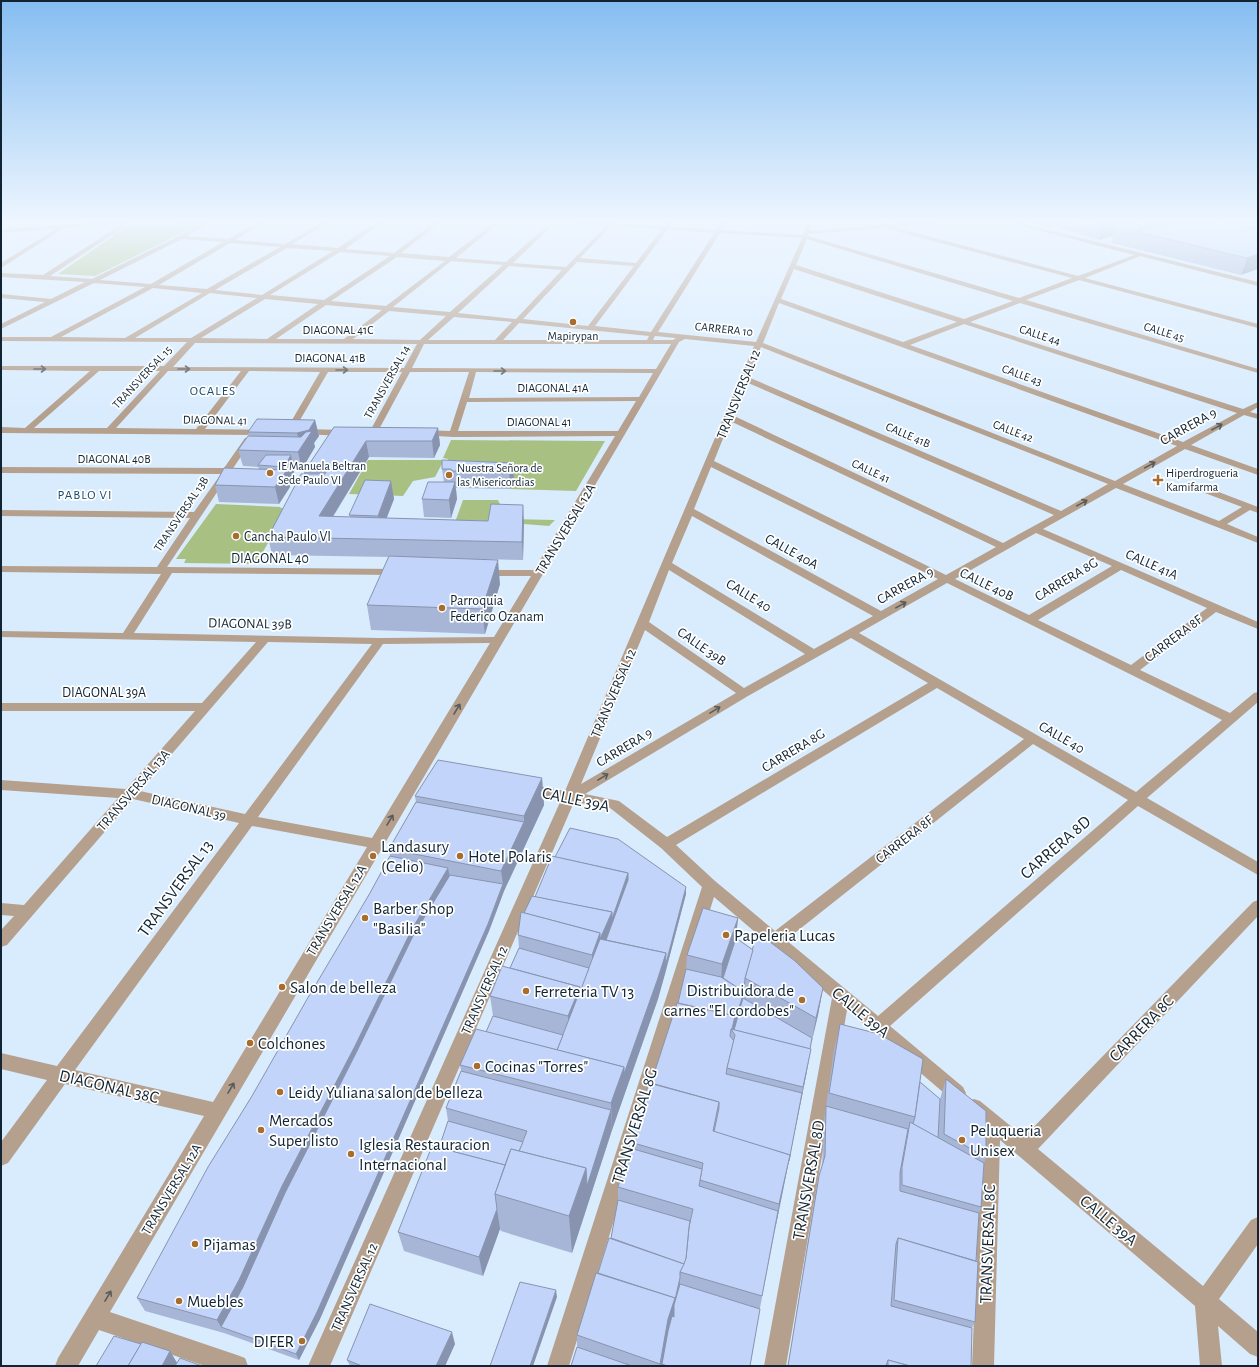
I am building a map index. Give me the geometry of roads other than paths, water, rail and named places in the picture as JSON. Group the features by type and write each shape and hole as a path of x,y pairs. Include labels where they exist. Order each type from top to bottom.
{"street":[{"path":"1,327 50,301 89,284"},
{"path":"119,284 654,333 681,339"},
{"path":"52,340 156,284"},
{"path":"125,340 222,284"},
{"name":"TRANSVERSAL 15","path":"109,431 193,340 285,284"},
{"path":"268,341 353,284"},
{"path":"345,342 418,284"},
{"path":"422,342 486,284"},
{"path":"498,341 553,284"},
{"path":"591,327 624,284"},
{"path":"649,342 685,284"},
{"name":"TRANSVERSAL 12","path":"319,1366 570,797 785,284"},
{"name":"CALLE 44","path":"846,284 1258,417"},
{"name":"CALLE 45","path":"966,284 1258,371"},
{"path":"903,345 1063,284"},
{"path":"1100,284 1258,326"},
{"path":"1,296 50,301"},
{"name":"CALLE 43","path":"778,300 1258,472"},
{"name":"DIAGONAL 41C","path":"1,339 345,342 649,342 681,339"},
{"name":"CARRERA 10","path":"681,339 759,344"},
{"name":"TRANSVERSAL 12A","path":"66,1366 642,399 681,339"},
{"name":"TRANSVERSAL 14","path":"369,433 422,342"},
{"name":"CALLE 42","path":"759,344 1258,540"},
{"path":"27,430 96,369"},
{"name":"DIAGONAL 41B","path":"3,370 166,369 659,371"},
{"path":"198,432 246,370"},
{"path":"282,432 325,370"},
{"path":"453,434 473,371"},
{"name":"CALLE 41B","path":"744,378 1062,514"},
{"name":"DIAGONAL 41A","path":"464,400 642,399"},
{"name":"CARRERA 9","path":"570,797 744,693 1258,404"},
{"name":"CALLE 41","path":"729,417 1004,547"},
{"path":"1,436 5,430"},
{"name":"DIAGONAL 41","path":"5,430 369,433"},
{"name":"TRANSVERSAL 13B","path":"127,636 196,515 253,432"},
{"name":"DIAGONAL 41","path":"413,433 622,434"},
{"name":"CALLE 40B","path":"710,462 1231,719"},
{"name":"DIAGONAL 40B","path":"1,470 226,471"},
{"path":"1192,485 1254,509"},
{"path":"1219,525 1254,509"},
{"name":"CALLE 40A","path":"690,511 881,616"},
{"path":"1,513 196,515"},
{"name":"CALLE 41A","path":"1035,529 1258,626"},
{"name":"CALLE 40","path":"668,565 814,654"},
{"name":"CARRERA 8G","path":"1029,620 1120,566"},
{"name":"DIAGONAL 40","path":"1,569 412,572"},
{"path":"475,573 538,573"},
{"name":"CARRERA 8F","path":"1132,670 1215,607"},
{"name":"CALLE 39B","path":"643,623 744,693"},
{"name":"CALLE 40","path":"851,633 1258,868"},
{"name":"DIAGONAL 39B","path":"1,634 265,639 498,640"},
{"name":"TRANSVERSAL 13A","path":"1,942 265,639"},
{"name":"TRANSVERSAL 13","path":"1,1157 380,640"},
{"name":"CARRERA 8G","path":"666,844 937,683"},
{"name":"CARRERA 8D","path":"878,1026 1137,799 1258,696"},
{"name":"DIAGONAL 39A","path":"1,706 206,707"},
{"name":"CARRERA 8F","path":"775,940 1033,738"},
{"path":"420,770 436,773"},
{"name":"DIAGONAL 39","path":"1,785 130,794 248,820 376,844"},
{"name":"CALLE 39A","path":"515,787 614,804 666,844 710,885 1258,1346"},
{"name":"TRANSVERSAL 8G","path":"558,1366 710,885"},
{"name":"CARRERA 8C","path":"1024,1150 1258,906"},
{"path":"1,909 28,911"},
{"name":"TRANSVERSAL 8D","path":"775,1366 841,995"},
{"name":"DIAGONAL 38C","path":"1,1061 218,1111"},
{"name":"TRANSVERSAL 8C","path":"983,1366 991,1121"},
{"path":"1211,1366 1205,1301 1258,1227"},
{"path":"95,1318 237,1366"}],"place":[{"name":"Mapirypan","path":"573,322"},
{"name":"IE Manuela Beltran Sede Paulo VI","path":"270,473"},
{"name":"Nuestra Señora de las Misericordias","path":"449,475"},
{"name":"Hiperdrogueria Kamifarma","path":"1158,480"},
{"name":"Cancha Paulo VI","path":"236,536"},
{"name":"Parroquia Federico Ozanam","path":"442,608"},
{"name":"Landasury (Celio)","path":"373,856"},
{"name":"Hotel Polaris","path":"460,856"},
{"name":"Barber Shop \"Basilia\"","path":"365,918"},
{"name":"Papeleria Lucas","path":"726,935"},
{"name":"Salon de belleza","path":"282,987"},
{"name":"Ferreteria TV 13","path":"526,991"},
{"name":"Distribuidora de carnes \"El cordobes\"","path":"802,1000"},
{"name":"Colchones","path":"250,1043"},
{"name":"Cocinas \"Torres\"","path":"477,1066"},
{"name":"Leidy Yuliana salon de belleza","path":"280,1092"},
{"name":"Mercados Super listo","path":"261,1130"},
{"name":"Peluqueria Unisex","path":"962,1140"},
{"name":"Iglesia Restauracion Internacional","path":"351,1154"},
{"name":"Pijamas","path":"195,1244"},
{"name":"Muebles","path":"179,1301"},
{"name":"DIFER","path":"302,1341"}],"district":[{"name":"OCALES","path":"213,390"},
{"name":"PABLO VI","path":"85,494"}]}
